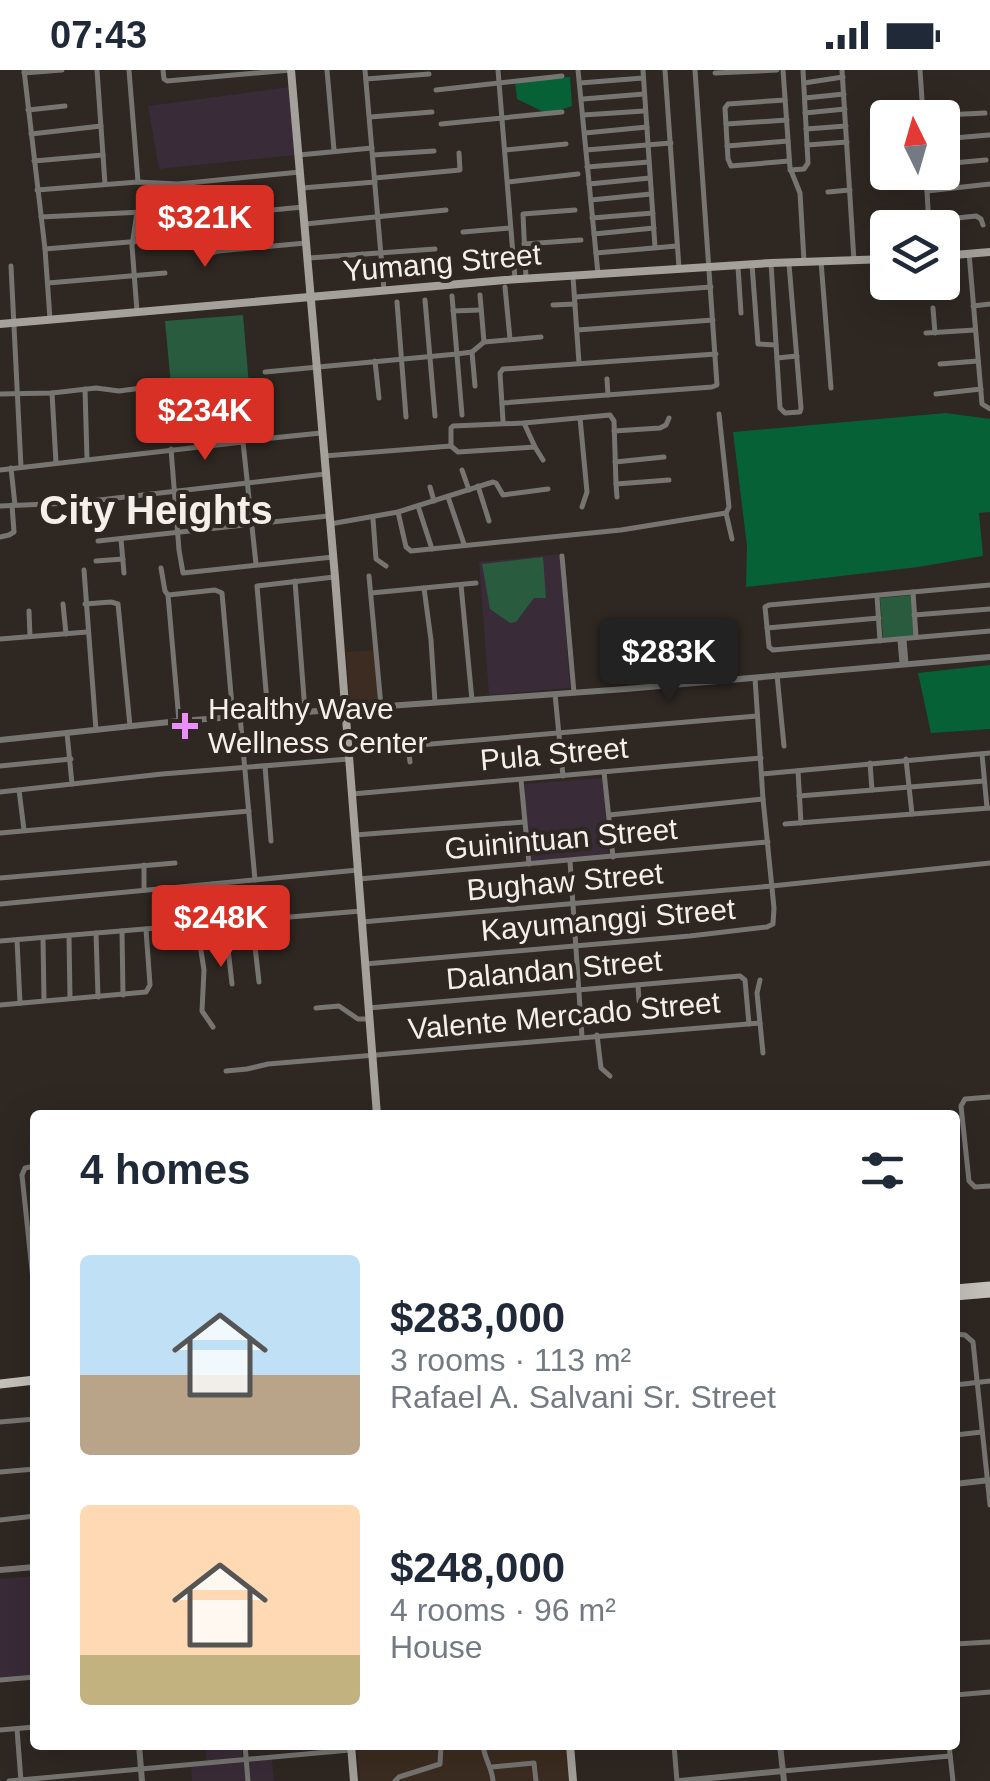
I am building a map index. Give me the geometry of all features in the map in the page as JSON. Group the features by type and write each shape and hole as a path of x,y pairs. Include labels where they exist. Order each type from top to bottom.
{"main road":[{"path":"290,70 377,1110"},
{"path":"960,254 990,252"},
{"name":"Yumang Street","path":"0,324 526,279 710,266 870,261"},
{"path":"960,1292 990,1289"},
{"path":"0,1384 30,1381"},
{"path":"351,1750 354,1781"},
{"path":"571,1750 574,1781"}],"street":[{"path":"50,319 24,71 62,70"},
{"path":"97,70 106,184"},
{"path":"130,70 138,182"},
{"path":"163,70 167,81 290,70"},
{"path":"327,70 334,150"},
{"path":"365,70 384,290"},
{"path":"498,70 515,280"},
{"path":"578,70 598,274"},
{"path":"664,70 679,268"},
{"path":"502,403 714,387 718,380 695,70"},
{"path":"715,73 780,70 790,170 800,193 804,262"},
{"path":"790,170 806,168 803,70"},
{"path":"923,70 923,100"},
{"path":"366,79 430,74"},
{"path":"580,83 643,74 655,248"},
{"path":"804,82 842,74 854,261"},
{"path":"436,90 562,76"},
{"path":"581,100 644,94"},
{"path":"804,98 844,94"},
{"path":"785,100 728,104 727,146 731,166 789,162"},
{"path":"28,110 65,106"},
{"path":"806,113 845,109"},
{"path":"583,116 646,110"},
{"path":"369,117 432,112"},
{"path":"441,124 562,112"},
{"path":"960,115 985,113"},
{"path":"726,124 787,120"},
{"path":"31,134 101,126"},
{"path":"806,129 846,126"},
{"path":"584,132 647,127"},
{"path":"960,137 989,135"},
{"path":"727,146 788,141"},
{"path":"807,145 846,142"},
{"path":"586,150 670,143"},
{"path":"505,150 566,144"},
{"path":"299,154 334,150 434,151"},
{"path":"302,188 460,170 459,153"},
{"path":"34,161 103,154"},
{"path":"960,162 986,160"},
{"path":"588,167 649,162"},
{"path":"37,190 138,182 178,184 300,172"},
{"path":"508,182 578,174"},
{"path":"589,184 650,178"},
{"path":"178,184 184,237"},
{"path":"928,210 927,191 990,184"},
{"path":"828,192 850,190"},
{"path":"590,200 651,194"},
{"path":"182,219 303,208"},
{"path":"305,224 446,210"},
{"path":"526,279 523,214 575,210"},
{"path":"41,216 163,211"},
{"path":"137,212 132,242 137,311"},
{"path":"592,218 652,212"},
{"path":"960,219 976,216 983,225"},
{"path":"464,232 512,228"},
{"path":"594,234 654,228"},
{"path":"262,231 263,247"},
{"path":"44,249 166,239"},
{"path":"524,244 581,240"},
{"path":"218,251 306,244"},
{"path":"596,253 677,246"},
{"path":"307,258 436,248"},
{"path":"969,253 982,404 990,408"},
{"path":"362,254 363,275"},
{"path":"821,261 831,388"},
{"path":"771,263 781,410 797,413 801,410 789,262"},
{"path":"752,264 758,344 776,345"},
{"path":"738,265 741,314"},
{"path":"11,266 21,467"},
{"path":"47,283 164,273"},
{"path":"572,276 579,363"},
{"path":"505,287 510,340"},
{"path":"553,305 711,287"},
{"path":"480,295 484,342"},
{"path":"452,296 462,415"},
{"path":"426,300 434,416"},
{"path":"397,302 406,417"},
{"path":"973,306 990,304"},
{"path":"933,308 935,333"},
{"path":"453,311 481,310"},
{"path":"577,330 713,320"},
{"path":"926,334 975,330"},
{"path":"265,372 457,354 472,352 484,342 541,338"},
{"path":"472,352 475,386"},
{"path":"503,422 503,369 716,354"},
{"path":"777,358 797,356"},
{"path":"375,361 379,398"},
{"path":"940,364 990,367"},
{"path":"607,379 608,395"},
{"path":"0,394 100,388 119,391 158,386"},
{"path":"85,389 87,460"},
{"path":"936,394 980,389"},
{"path":"52,393 56,463"},
{"path":"719,414 729,507 726,513 732,539"},
{"path":"451,446 452,426 612,416 616,497"},
{"path":"580,418 587,492 582,507"},
{"path":"614,430 662,427 669,418"},
{"path":"524,423 543,460"},
{"path":"0,470 322,433"},
{"path":"240,441 244,443 256,564"},
{"path":"324,456 451,446 458,452 534,447"},
{"path":"171,449 183,573 333,557"},
{"path":"615,462 664,457"},
{"path":"0,536 14,532 11,468"},
{"path":"462,470 469,490"},
{"path":"0,506 73,503 325,474"},
{"path":"616,484 669,480"},
{"path":"98,541 252,524 373,518 494,482 506,495 548,489"},
{"path":"478,486 489,521"},
{"path":"430,487 434,500"},
{"path":"448,497 464,544"},
{"path":"418,506 432,548"},
{"path":"398,512 408,550 621,530 726,513"},
{"path":"373,518 376,559 386,566"},
{"path":"121,539 124,572"},
{"path":"562,556 574,693"},
{"path":"96,562 122,559"},
{"path":"162,568 168,595 179,722"},
{"path":"84,570 96,730"},
{"path":"369,576 381,706"},
{"path":"268,714 257,586 334,577"},
{"path":"296,580 305,711"},
{"path":"371,593 476,582"},
{"path":"461,585 472,700"},
{"path":"990,585 766,605 766,628 773,650 990,632"},
{"path":"424,588 435,702"},
{"path":"168,595 220,591 245,767 255,880"},
{"path":"912,592 916,637"},
{"path":"877,596 880,641"},
{"path":"62,604 66,634"},
{"path":"85,604 118,604 130,726"},
{"path":"914,615 990,609"},
{"path":"28,611 30,636"},
{"path":"766,628 878,618"},
{"path":"0,639 88,632"},
{"path":"902,640 904,664"},
{"path":"0,740 268,714 574,693 990,657"},
{"path":"777,675 784,746"},
{"name":"Kayumanggi Street","path":"365,964 770,926 774,916 755,678"},
{"path":"555,694 563,776"},
{"path":"0,792 265,766 408,746 756,716"},
{"path":"68,733 72,784"},
{"path":"408,746 410,762"},
{"path":"762,774 986,753 984,781 988,808 785,824"},
{"name":"Pula Street","path":"352,794 761,758"},
{"path":"0,766 70,759"},
{"path":"906,759 912,814"},
{"path":"870,762 872,790"},
{"path":"265,766 271,841"},
{"path":"800,770 801,822"},
{"path":"604,772 613,857"},
{"path":"521,780 529,864"},
{"path":"799,796 984,781"},
{"path":"19,790 24,830"},
{"path":"609,815 763,800"},
{"path":"0,833 248,811"},
{"path":"356,835 524,822"},
{"name":"Guinintuan Street","path":"0,904 255,880 570,861 768,842"},
{"path":"570,861 582,1037"},
{"path":"0,878 174,862"},
{"name":"Bughaw Street","path":"362,922 772,886 990,862"},
{"path":"144,866 144,890"},
{"path":"212,884 197,924 204,970 202,1011 212,1027"},
{"path":"0,941 362,911"},
{"path":"252,920 259,982"},
{"path":"225,922 232,984"},
{"path":"0,1005 146,992 150,989 146,929"},
{"path":"122,932 123,995"},
{"path":"96,934 98,997"},
{"path":"69,936 70,999"},
{"path":"43,938 44,1001"},
{"path":"17,940 20,1003"},
{"name":"Dalandan Street","path":"368,1008 744,977 750,1024"},
{"path":"760,980 757,989 763,1053"},
{"path":"638,986 639,1001"},
{"path":"316,1008 339,1006 358,1019 369,1019"},
{"name":"Valente Mercado Street","path":"226,1070 760,1023"},
{"path":"597,1035 601,1068 610,1076"},
{"path":"990,1097 964,1100 961,1106 969,1181 975,1188 990,1186"},
{"path":"30,1167 22,1175 30,1251"},
{"path":"960,1334 972,1340 990,1505"},
{"path":"960,1384 990,1381"},
{"path":"0,1422 30,1419"},
{"path":"960,1434 982,1432"},
{"path":"0,1472 30,1469"},
{"path":"960,1484 989,1481"},
{"path":"0,1520 30,1517"},
{"path":"0,1570 30,1567"},
{"path":"960,1644 990,1642"},
{"path":"0,1680 30,1677"},
{"path":"960,1695 990,1692"},
{"path":"0,1730 30,1728"},
{"path":"17,1729 21,1780"},
{"path":"139,1750 142,1781"},
{"path":"245,1750 248,1781"},
{"path":"297,1750 297,1754"},
{"path":"9,1781 328,1750"},
{"path":"395,1781 440,1764 441,1750"},
{"path":"484,1750 492,1767 493,1781"},
{"path":"675,1750 678,1781 950,1756"},
{"path":"781,1750 784,1781"},
{"path":"949,1750 952,1781"},
{"path":"492,1767 534,1763 536,1781"}],"shaded area":[{"path":"290,87 296,155 159,169 148,106"},
{"path":"560,554 570,688 489,695 479,562"},
{"path":"375,650 378,702 350,704 346,652"},
{"path":"602,778 609,856 531,862 524,784"},
{"path":"30,1576 30,1675 0,1678 0,1579"},
{"path":"206,1750 242,1750 243,1761 272,1759 274,1781 192,1781 191,1767 207,1765"},
{"path":"357,1750 566,1750 569,1781 360,1781"}],"green space":[{"path":"570,77 572,106 548,114 517,99 515,81"},
{"path":"243,315 253,432 176,439 165,321"},
{"path":"946,413 990,419 990,512 979,513 983,556 746,587 747,546 733,432"},
{"path":"543,557 546,598 534,598 516,622 510,623 490,609 482,564"},
{"path":"912,595 916,636 883,638 880,598"},
{"path":"990,665 990,729 931,733 918,673"}],"place":[{"name":"Healthy Wave Wellness Center","path":"185,726"}],"district":[{"name":"City Heights","path":"156,510"}]}
